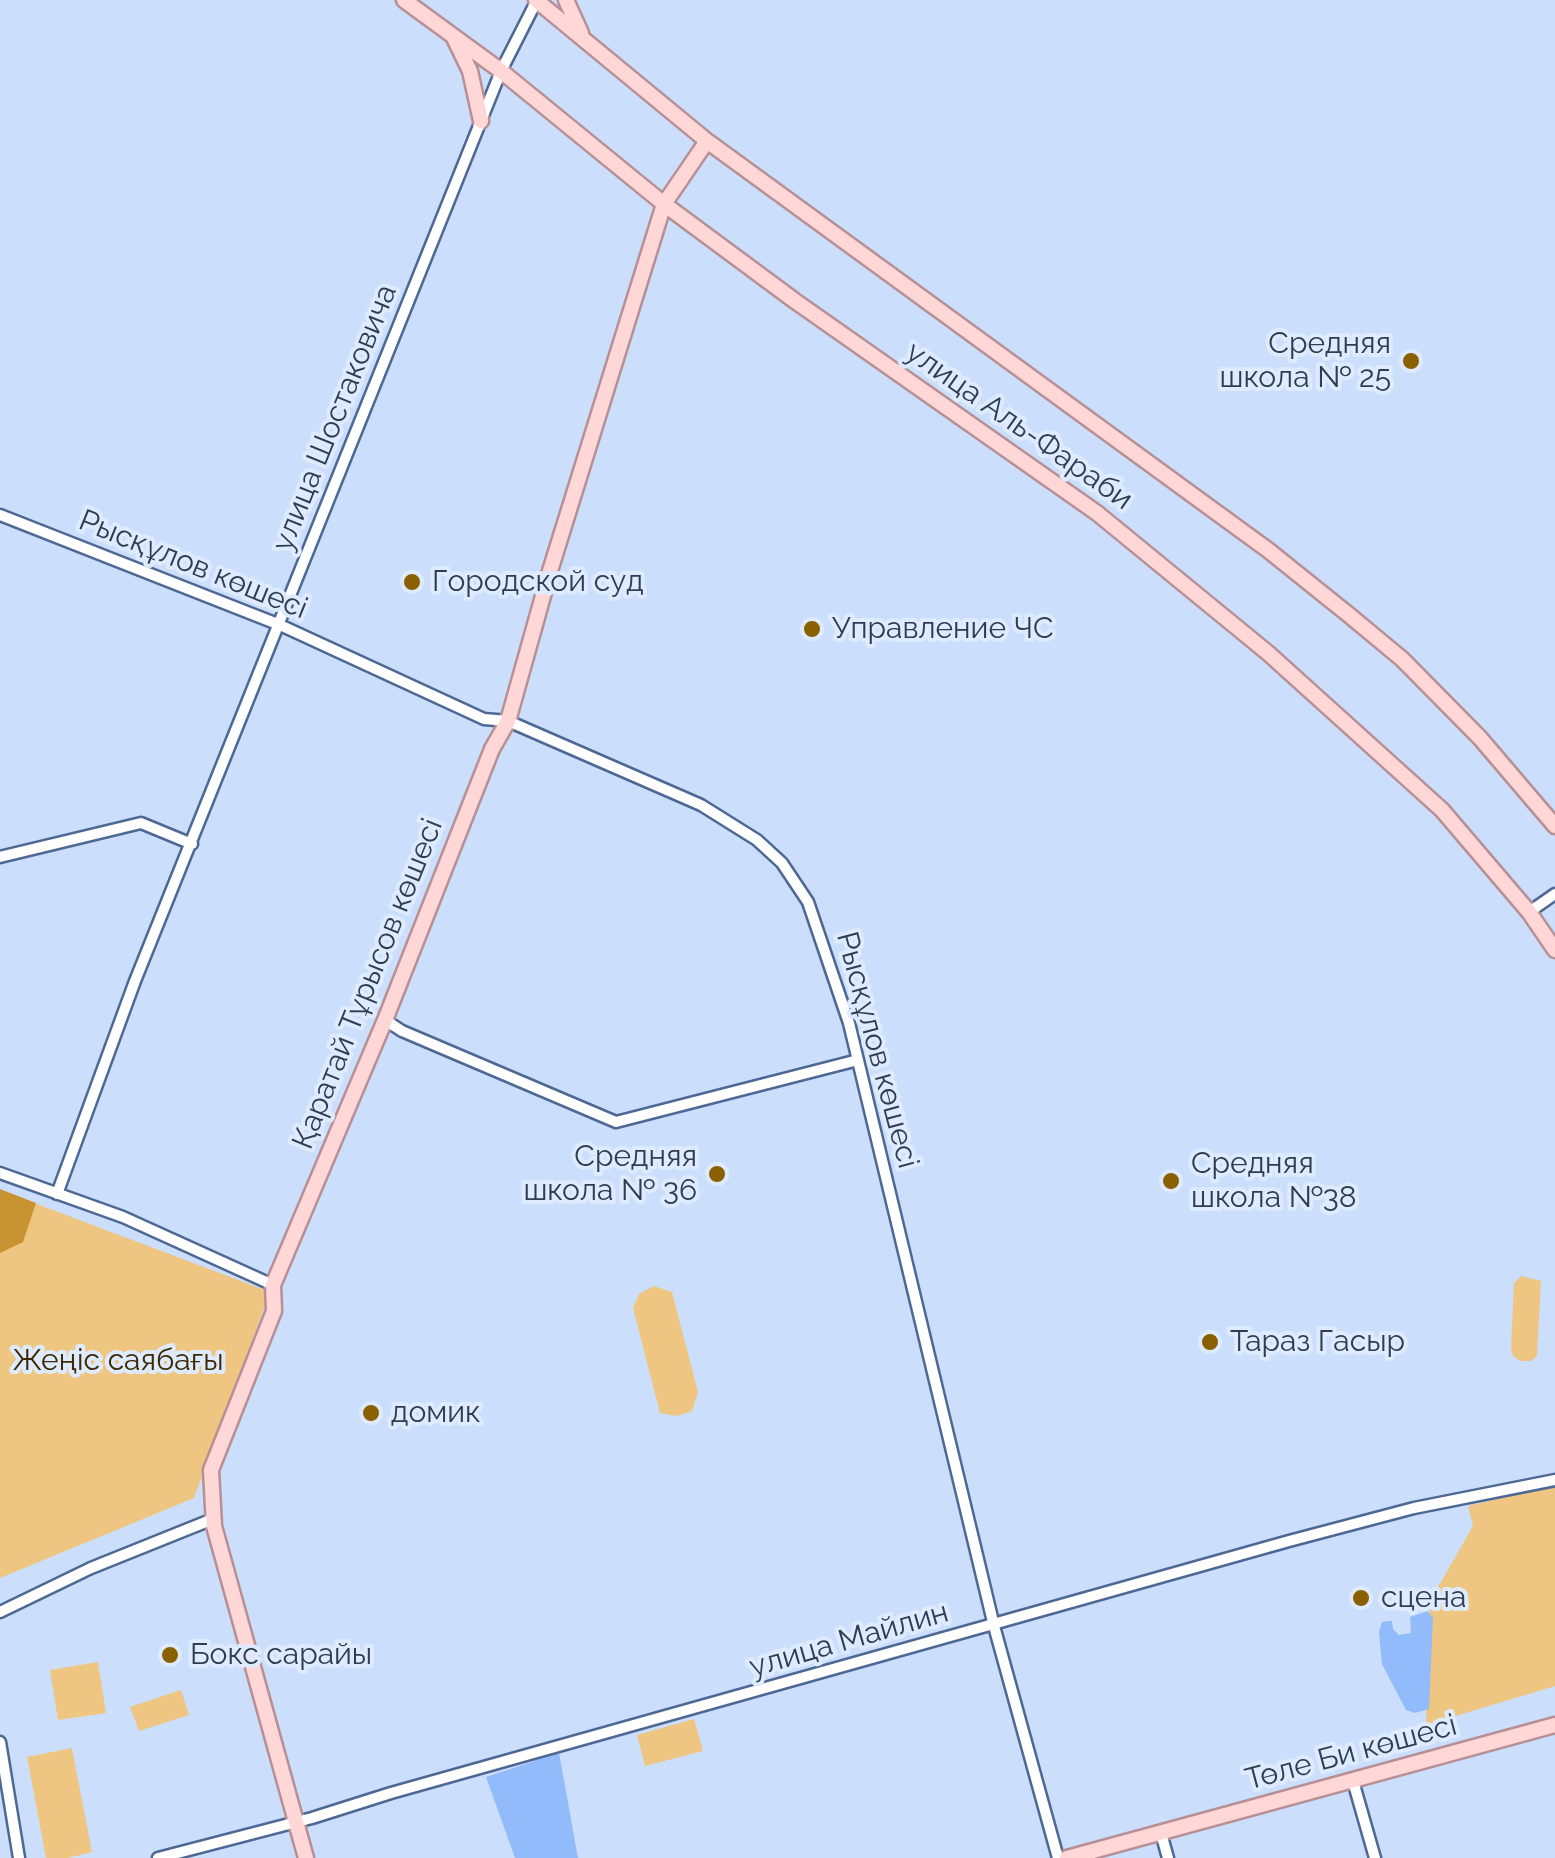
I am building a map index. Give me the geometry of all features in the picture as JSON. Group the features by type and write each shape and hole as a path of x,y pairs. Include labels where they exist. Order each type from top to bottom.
{"main road":[{"name":"улица Аль-Фараби","path":"404,0 501,71 664,204 1124,534 1268,653 1442,810 1529,912 1555,950"},
{"name":"улица Аль-Фараби","path":"536,0 707,141 1268,550 1350,615 1402,659 1480,738 1555,826"},
{"path":"566,0 587,42"},
{"path":"452,35 470,71 481,121"},
{"name":"Қаратай Тұрысов көшесі","path":"306,1858 213,1519 211,1470 274,1311 273,1285 385,1020 492,749 508,721 550,571 664,204 707,141"},
{"name":"Төле Би көшесі","path":"1067,1858 1555,1725"}],"street":[{"name":"улица Шостаковича","path":"57,1194 126,1001 501,71 536,0"},
{"name":"Рысқұлов көшесі","path":"0,516 280,625 484,718 508,721 701,806 758,840 782,863 808,902 823,940 858,1060 994,1626 1058,1858"},
{"path":"0,857 142,823 192,844"},
{"path":"1529,912 1555,894"},
{"path":"385,1020 402,1031 616,1122 858,1060"},
{"path":"0,1173 123,1218 273,1285"},
{"name":"улица Майлин","path":"158,1858 1172,1573 1398,1512 1555,1480"},
{"path":"0,1612 91,1568 213,1519"},
{"path":"0,1742 19,1858"},
{"path":"1352,1781 1375,1858"},
{"path":"1161,1833 1168,1858"}],"green space":[{"name":"Жеңіс саябағы","path":"0,1190 270,1292 194,1498 0,1578"},
{"path":"1521,1276 1541,1281 1537,1356 1531,1361 1520,1361 1511,1348 1514,1283"},
{"path":"654,1286 672,1292 698,1392 692,1411 677,1416 660,1413 633,1308 639,1294"},
{"path":"1555,1485 1555,1686 1426,1725 1430,1601 1473,1526 1468,1506"},
{"path":"98,1662 106,1713 58,1720 50,1670"},
{"path":"181,1690 189,1715 139,1731 130,1707"},
{"path":"694,1719 703,1751 645,1766 637,1735"},
{"path":"72,1748 92,1852 46,1858 27,1757"}],"shaded area":[{"path":"0,1189 36,1203 23,1242 0,1253"}],"water":[{"path":"1428,1611 1433,1618 1429,1709 1415,1713 1406,1710 1382,1664 1379,1632 1382,1622 1392,1621 1399,1635 1411,1633 1410,1617"},
{"path":"559,1753 578,1858 515,1858 486,1777"}],"place":[{"name":"Средняя школа № 25","path":"1411,361"},
{"name":"Городской суд","path":"412,582"},
{"name":"Управление ЧС","path":"812,629"},
{"name":"Средняя школа № 36","path":"717,1174"},
{"name":"Средняя школа №38","path":"1171,1181"},
{"name":"Тараз Гасыр","path":"1210,1342"},
{"name":"домик","path":"371,1413"},
{"name":"сцена","path":"1361,1598"},
{"name":"Бокс сарайы","path":"170,1655"}]}
